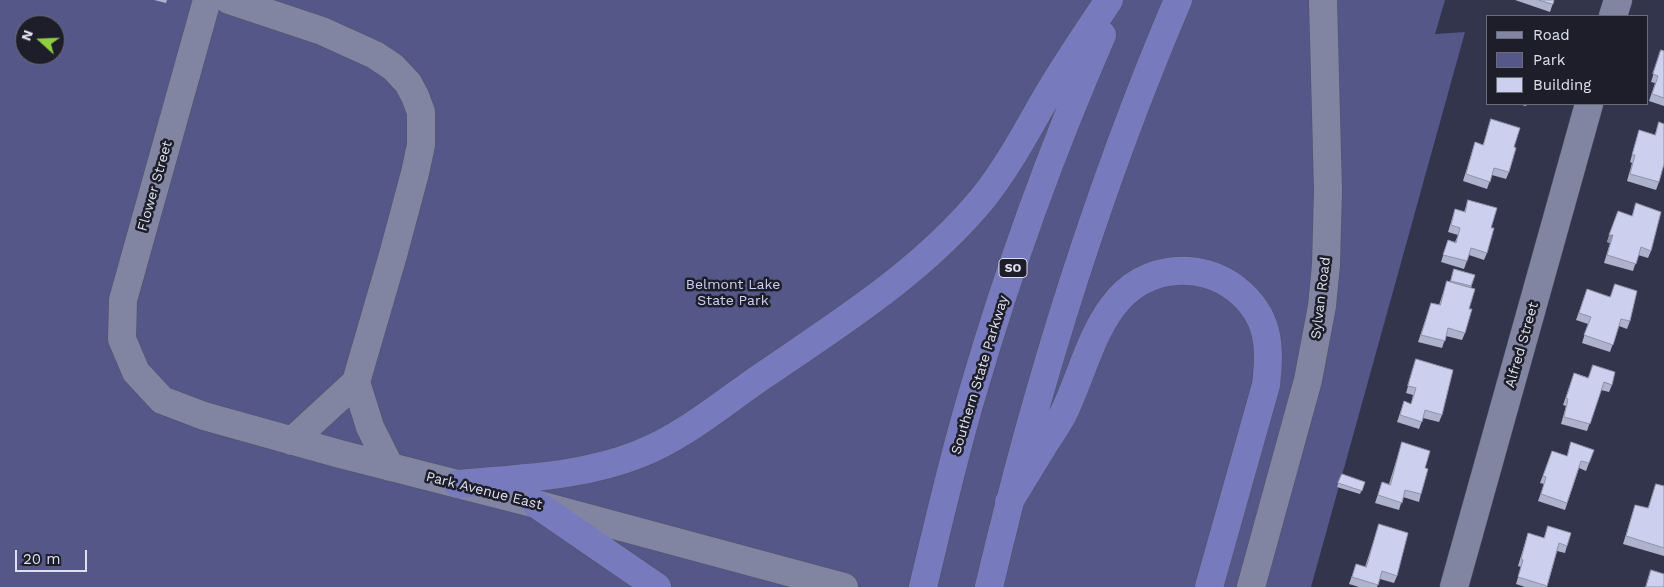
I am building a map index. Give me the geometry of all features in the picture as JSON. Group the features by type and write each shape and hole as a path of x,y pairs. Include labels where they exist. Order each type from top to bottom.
{"highway":[{"path":"458,484 570,473 639,454 696,422 881,294 931,253 983,198 1017,150 1044,100 1109,0"},
{"name":"Southern State Parkway","path":"923,587 974,388 1001,304 1076,94 1118,0"},
{"path":"989,587 1009,502 1048,362 1088,234 1133,109 1178,0"},
{"path":"1009,502 1063,414 1096,333 1116,302 1127,290 1153,275 1183,270 1228,282 1251,303 1260,317 1269,343 1269,354 1266,385 1209,587"},
{"path":"536,504 657,587"}],"street":[{"name":"Flower Street","path":"136,372 122,339 122,300 207,0"},
{"path":"229,0 322,31 375,55 393,68 408,83 416,96 421,112 421,145 415,173 356,382 292,441"},
{"name":"Sylvan Road","path":"1251,587 1308,380 1322,306 1326,265 1328,190 1323,0"},
{"path":"1613,15 1618,0"},
{"name":"Alfred Street","path":"1454,587 1589,105"},
{"name":"Park Avenue East","path":"136,372 162,400 204,416 844,587"},
{"path":"356,382 370,428 390,467"}],"green space":[{"name":"Belmont Lake State Park","path":"0,0 1445,0 1435,34 1465,32 1311,587 0,587"}],"building":[{"path":"1539,0 1554,0 1553,4"},
{"path":"1661,50 1664,51 1664,98 1652,94 1658,76 1653,74"},
{"path":"1491,119 1520,128 1509,172 1494,168 1490,182 1466,174 1475,142 1483,145"},
{"path":"1659,122 1664,124 1664,164 1659,182 1630,174 1635,155 1632,155 1639,130 1655,135"},
{"path":"1468,200 1497,208 1491,228 1494,228 1487,253 1471,248 1467,261 1443,255 1448,240 1456,243 1460,228 1451,225 1455,209 1465,212"},
{"path":"1636,203 1661,212 1651,251 1641,247 1636,264 1607,255 1613,235 1609,235 1618,211 1632,216"},
{"path":"1454,269 1475,275 1471,286 1451,281"},
{"path":"1447,281 1475,289 1469,309 1472,309 1465,333 1448,328 1445,341 1421,335 1431,303 1440,305"},
{"path":"1615,284 1637,291 1630,321 1621,319 1613,345 1584,335 1591,317 1579,313 1587,289 1610,297"},
{"path":"1416,359 1453,370 1442,415 1425,410 1422,422 1400,415 1404,401 1411,404 1416,388 1408,386"},
{"path":"1593,365 1615,372 1612,385 1604,382 1590,424 1564,417 1568,399 1566,398 1574,373 1588,378"},
{"path":"1402,442 1430,451 1425,468 1428,469 1421,494 1405,490 1402,503 1378,495 1382,482 1390,485"},
{"path":"1571,442 1594,450 1589,463 1581,461 1567,503 1541,494 1546,477 1543,476 1552,451 1567,456"},
{"path":"1342,474 1365,482 1362,491 1338,483"},
{"path":"1656,484 1664,486 1664,548 1626,536 1635,505 1648,508"},
{"path":"1379,524 1408,533 1397,576 1382,571 1378,585 1352,577 1356,564 1366,567"},
{"path":"1548,526 1571,533 1567,546 1559,543 1547,586 1518,577 1528,533 1544,538"},
{"path":"1651,570 1664,574 1664,587 1646,587"}]}
